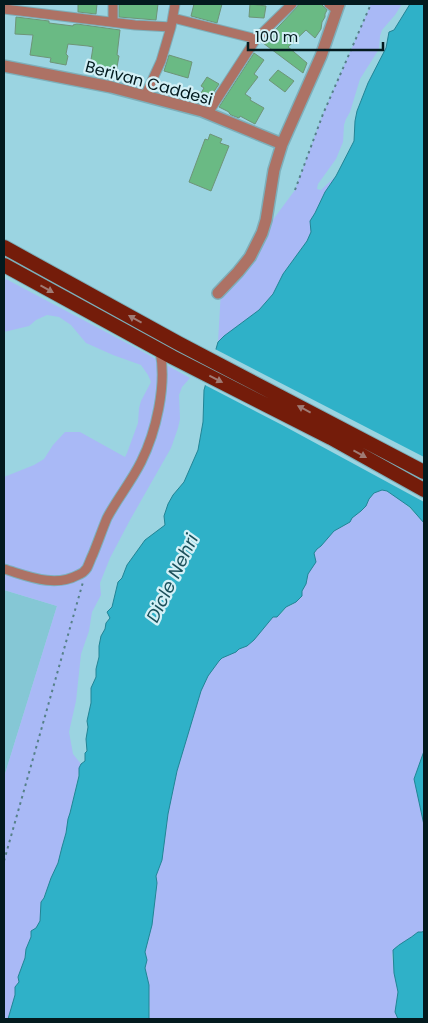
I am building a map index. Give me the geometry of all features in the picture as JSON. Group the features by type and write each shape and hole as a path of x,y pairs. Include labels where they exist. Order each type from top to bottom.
{"highway":[{"path":"4,247 178,343 424,472"},
{"path":"4,265 166,354 331,438 424,490"}],"street":[{"path":"113,4 113,22"},
{"path":"145,96 161,61 172,23 175,4"},
{"path":"208,113 256,39 292,4"},
{"path":"218,293 250,257 262,233 274,170 282,144 321,56 335,6"},
{"path":"4,9 135,25 172,23 256,39"},
{"name":"Berivan Caddesi","path":"4,66 111,87 208,113 282,144"},
{"path":"4,569 45,581 58,582 80,574 87,568 116,501 140,464 147,449 160,399 163,363 166,354"}],"path":[{"path":"294,190 323,114 371,4"},
{"path":"4,861 87,568"}],"shaded area":[{"path":"371,4 402,4 382,30 379,49 360,79 344,125 343,142 336,159 318,184 317,189 321,190 336,176 325,192 311,221 311,232 307,241 283,274 273,294 259,310 218,342 221,290 295,190 323,114"},
{"path":"4,278 190,378 182,387 179,395 180,419 171,448 110,558 100,583 101,595 92,612 89,631 81,654 76,701 69,732 73,754 81,764 59,863 41,902 40,921 26,949 8,1019 4,1019 4,777 57,606 4,590 4,477 44,459 65,432 80,432 125,457 138,423 141,401 151,382 141,365 86,343 71,325 59,317 47,315 29,326 4,332"},
{"path":"382,490 399,499 424,523 424,751 414,779 424,825 424,931 418,932 397,946 392,955 398,992 395,1011 398,1019 149,1019 149,985 145,968 147,960 145,952 152,925 157,883 156,876 162,860 168,814 177,771 201,691 208,676 222,658 247,646 273,617 282,613 286,607 292,605 306,584 308,574 315,562 314,553 317,549 334,531 349,522 361,511 374,493"},
{"path":"4,590 57,606 4,777"}],"water":[{"name":"Dicle Nehri","path":"410,4 424,4 424,523 410,507 387,491 382,490 374,493 366,506 350,522 334,531 314,553 316,562 308,574 302,596 296,602 286,607 277,617 273,617 247,646 222,658 208,676 201,691 177,771 168,814 162,860 156,876 157,883 152,925 145,952 147,960 145,968 149,985 149,1019 8,1019 15,995 15,987 19,982 18,977 31,937 31,931 36,928 40,921 41,902 58,863 79,776 79,768 85,761 91,688 96,677 101,636 110,618 107,612 112,607 118,582 122,578 127,565 145,540 165,525 164,516 168,504 184,482 198,450 203,422 204,390 218,342 259,310 273,294 283,274 307,241 311,232 310,221 354,141 357,111 368,83 386,48 389,32 394,30"},
{"path":"424,751 424,825 414,779"},
{"path":"424,931 424,1019 398,1019 395,1012 398,992 394,973 393,950 418,932"}],"pier":[{"path":"213,348 424,457 424,502 203,384"}],"building":[{"path":"78,4 97,4 96,14 78,12"},
{"path":"119,4 158,4 156,20 119,17"},
{"path":"194,4 222,4 217,23 191,16"},
{"path":"250,4 266,6 264,18 249,17"},
{"path":"299,4 321,4 327,10 321,29 315,38 306,30 288,47 307,63 303,73 263,43"},
{"path":"16,17 73,26 77,24 120,30 117,55 119,56 115,78 89,73 93,47 68,44 66,65 50,62 51,58 30,55 33,35 15,34"},
{"path":"254,53 264,60 254,74 258,77 245,94 251,98 250,100 264,108 255,124 240,116 239,118 231,115 219,107"},
{"path":"169,55 192,62 188,78 164,71"},
{"path":"278,70 294,81 285,92 269,80"},
{"path":"207,77 219,84 207,102 198,98 204,88 201,86"},
{"path":"210,134 222,139 220,143 229,146 211,191 189,182 205,139 208,140"}]}
